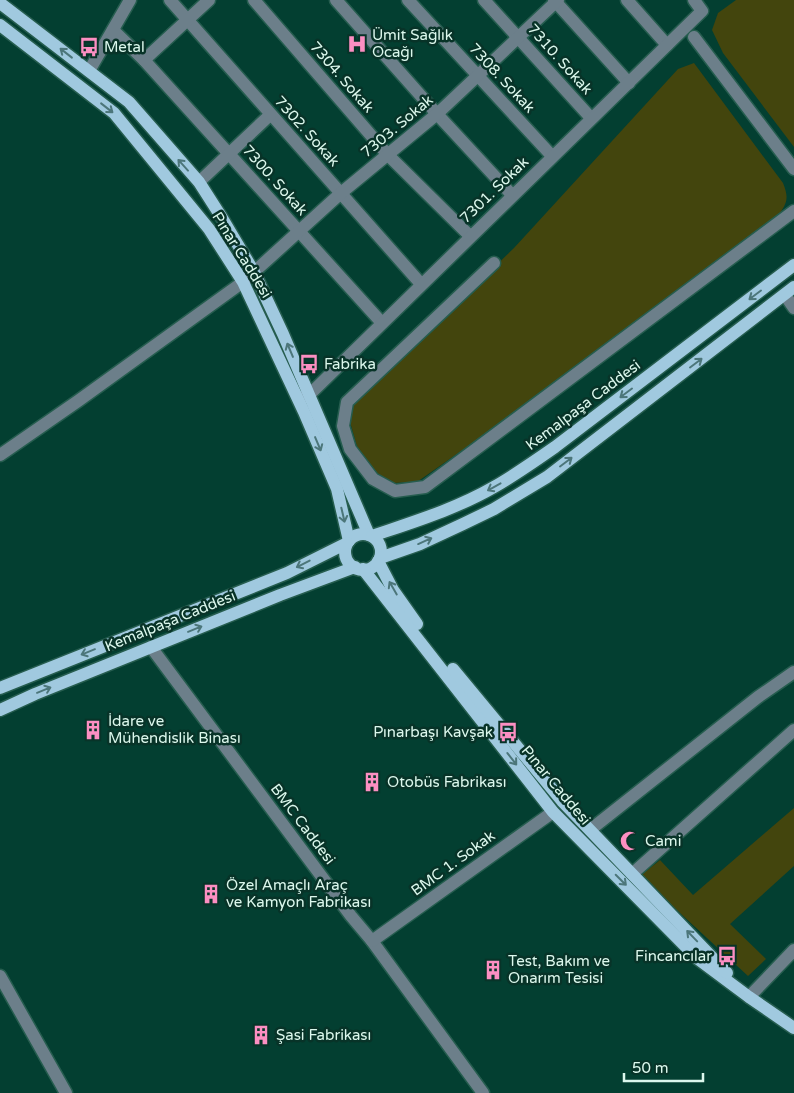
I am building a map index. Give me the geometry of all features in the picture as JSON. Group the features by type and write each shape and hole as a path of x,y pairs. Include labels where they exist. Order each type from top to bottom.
{"main road":[{"name":"Pınar Caddesi","path":"0,3 129,102 198,182 222,218 254,272 304,397 337,489 348,542"},
{"name":"Pınar Caddesi","path":"0,25 114,113 209,229 242,282 304,397"},
{"name":"Kemalpaşa Caddesi","path":"0,688 287,572 348,542 358,534 370,535 453,507 494,488 555,447 794,265"},
{"name":"Kemalpaşa Caddesi","path":"0,710 35,694 280,595 359,568 372,567 379,560 420,544 494,509 547,477 791,300"},
{"path":"304,397 353,494 370,535 380,546 379,560"},
{"path":"348,542 345,550 346,557 349,563 359,568"},
{"name":"Pınar Caddesi","path":"379,560 394,590 413,620 562,801 749,997"},
{"name":"Pınar Caddesi","path":"359,568 553,812 698,959 794,1028"}],"street":[{"path":"89,71 130,0"},
{"name":"7302. Sokak","path":"170,0 421,284"},
{"path":"144,60 209,0"},
{"name":"7304. Sokak","path":"254,0 388,155 470,236"},
{"path":"336,0 512,195"},
{"name":"7308. Sokak","path":"408,0 552,156"},
{"name":"7310. Sokak","path":"484,0 591,118"},
{"path":"627,0 667,45"},
{"name":"7301. Sokak","path":"304,397 702,11 694,0"},
{"path":"556,1 629,83"},
{"name":"7303. Sokak","path":"0,455 242,282 341,193 437,114 556,1"},
{"name":"7300. Sokak","path":"113,30 144,60 382,323"},
{"path":"694,37 794,168"},
{"path":"198,182 270,115"},
{"path":"494,263 347,402 342,426 350,449 373,479 395,491 425,487 794,211"},
{"name":"BMC Caddesi","path":"150,647 351,916 372,941 483,1093"},
{"path":"590,830 758,697 794,672"},
{"path":"632,874 794,730"},
{"name":"BMC 1. Sokak","path":"372,941 553,812"},
{"path":"749,997 794,950"},
{"path":"0,976 66,1093"}],"shaded area":[{"path":"736,0 794,0 794,147 723,53 712,30 718,13"},
{"path":"694,63 783,183 787,198 777,218 551,388 417,482 392,483 362,464 350,422 354,403 514,248 678,69"},
{"path":"794,808 794,866 730,924 766,959 748,976 640,876 660,860 693,895"}],"place":[{"name":"Ümit Sağlık Ocağı","path":"357,44"},
{"name":"Metal","path":"89,47"},
{"name":"Fabrika","path":"309,364"},
{"name":"İdare ve Mühendislik Binası","path":"93,730"},
{"name":"Pınarbaşı Kavşak","path":"508,732"},
{"name":"Otobüs Fabrikası","path":"372,782"},
{"name":"Cami","path":"630,841"},
{"name":"Özel Amaçlı Araç ve Kamyon Fabrikası","path":"211,894"},
{"name":"Fincancılar","path":"727,956"},
{"name":"Test, Bakım ve Onarım Tesisi","path":"493,970"},
{"name":"Şasi Fabrikası","path":"261,1035"}]}
